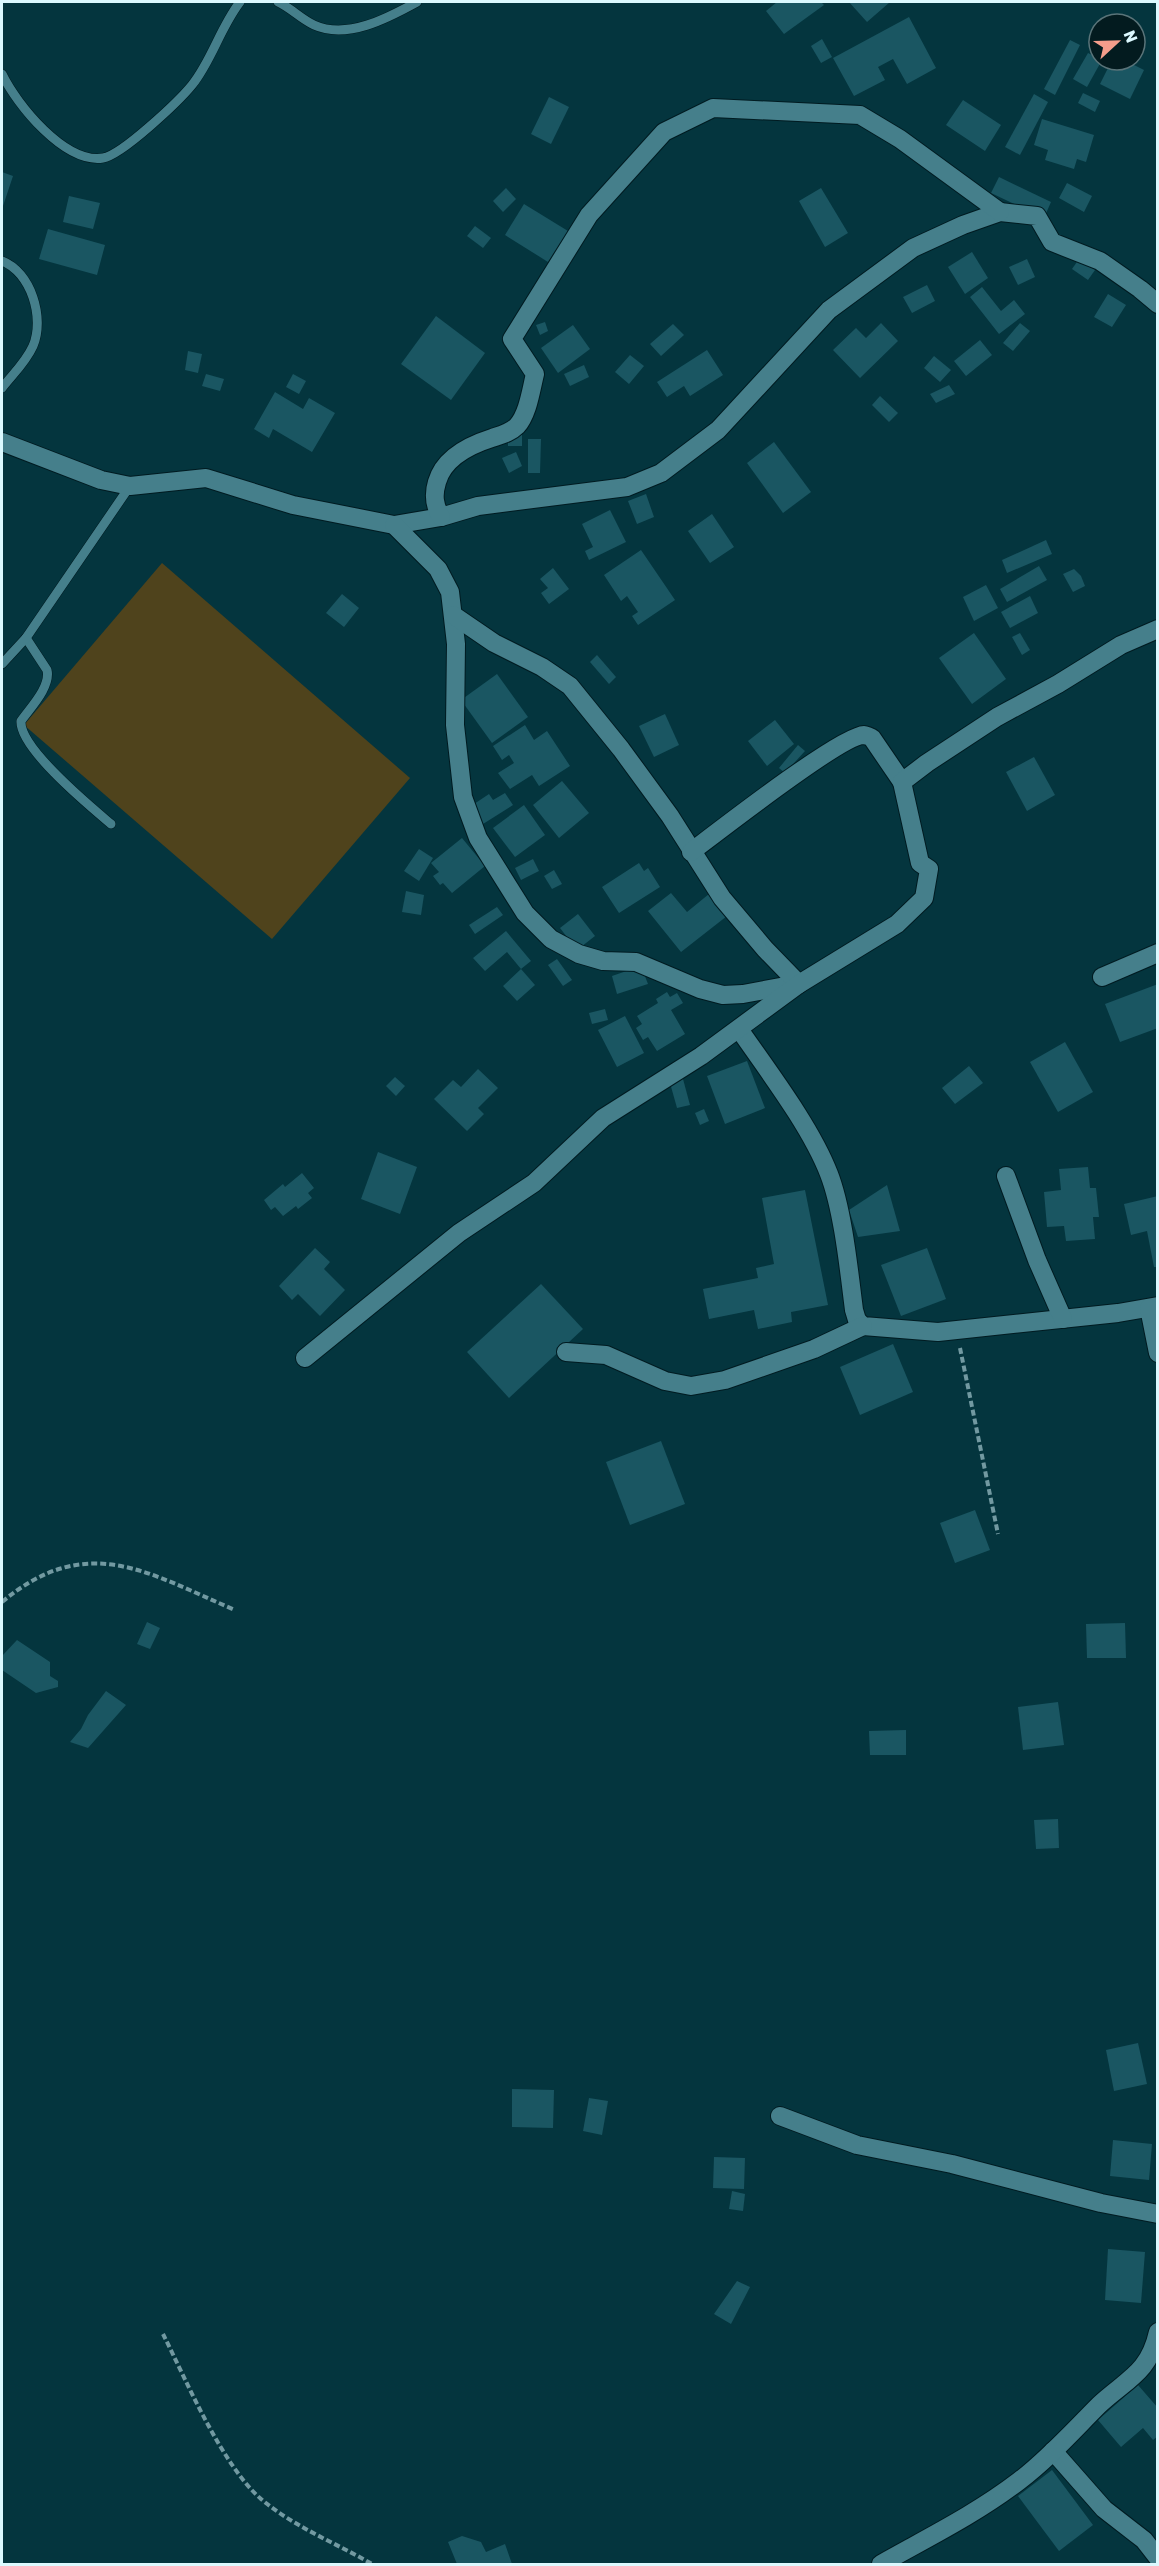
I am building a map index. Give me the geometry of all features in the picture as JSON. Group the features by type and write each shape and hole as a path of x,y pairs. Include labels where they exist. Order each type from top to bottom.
{"street":[{"path":"441,517 435,507 434,497 440,473 445,465 474,444 511,431 525,412 535,374 512,339 589,215 664,132 713,108 860,115 900,139 1000,212"},
{"path":"2,442 101,480 130,486 206,478 293,505 394,525 441,517 478,506 627,487 661,473 718,430 829,310 913,248 963,225 1000,212 1037,216 1052,242 1100,261 1158,304"},
{"path":"394,525 443,575 450,592 456,663 454,725 463,797 478,838 525,913 551,939 579,954 603,961 636,962 700,989 723,995 743,994 799,984"},
{"path":"453,615 494,643 542,667 570,686 621,749 670,816 722,898 765,949 799,984"},
{"path":"902,782 997,717 1058,684 1121,645 1158,629"},
{"path":"305,1358 459,1233 534,1183 603,1118 739,1029 799,984 897,924 924,898 929,869 920,863 902,782 872,738 864,735 841,745 777,788 691,852"},
{"path":"1102,977 1158,953"},
{"path":"739,1029 808,1134 829,1174 837,1206 854,1310 857,1320 863,1326"},
{"path":"1006,1176 1024,1228 1063,1319"},
{"path":"566,1352 606,1355 665,1381 691,1386 725,1380 846,1336 863,1326 938,1332 1154,1307 1158,1353"},
{"path":"780,2116 856,2145 952,2164 1101,2203 1158,2214"},
{"path":"881,2565 996,2498 1032,2471 1101,2404 1142,2369 1153,2352 1158,2332"},
{"path":"1053,2451 1104,2510 1144,2540 1158,2558"}],"lane":[{"path":"2,74 17,100 42,129 65,146 89,159 106,158 116,153 166,112 191,86 206,63 226,19 240,2"},
{"path":"278,2 311,24 326,30 341,31 374,22 417,2"},
{"path":"2,261 10,264 32,291 36,321 33,345 20,367 2,388"},
{"path":"2,664 26,639 130,486"},
{"path":"26,639 47,670 48,676 38,697 21,721 22,729 51,769 111,825"}],"path":[{"path":"956,1330 998,1534"},
{"path":"2,1602 12,1593 55,1569 91,1561 123,1565 235,1610"},
{"path":"163,2334 212,2428 244,2482 262,2500 281,2514 372,2565"}],"shaded area":[{"path":"162,563 410,778 272,939 24,725"}],"building":[{"path":"777,2 821,2 824,5 784,34 766,11"},
{"path":"849,2 890,2 867,22"},
{"path":"909,17 936,68 907,84 893,59 878,67 885,80 854,96 833,58"},
{"path":"822,39 832,57 821,63 811,46"},
{"path":"1070,40 1080,45 1055,95 1044,89"},
{"path":"1087,55 1087,72 1095,72 1087,87 1073,79"},
{"path":"1106,72 1143,72 1130,99 1100,84"},
{"path":"1083,93 1100,101 1095,112 1078,103"},
{"path":"1034,94 1048,102 1020,155 1005,147"},
{"path":"549,97 569,107 551,144 531,134"},
{"path":"963,100 1001,125 985,151 946,125"},
{"path":"1042,119 1094,135 1086,162 1077,159 1074,169 1045,160 1048,150 1034,145"},
{"path":"2,172 13,176 2,209"},
{"path":"999,177 1051,202 1044,218 991,193"},
{"path":"1067,183 1092,196 1084,212 1059,198"},
{"path":"506,188 516,199 503,212 493,201"},
{"path":"821,188 848,233 825,247 799,201"},
{"path":"69,196 100,203 93,229 63,222"},
{"path":"524,204 568,231 548,262 505,235"},
{"path":"475,226 491,238 483,248 467,236"},
{"path":"48,229 105,245 97,275 39,259"},
{"path":"972,252 988,278 965,294 948,267"},
{"path":"1027,259 1035,277 1018,285 1009,267"},
{"path":"1079,259 1095,270 1088,280 1072,269"},
{"path":"927,285 935,301 912,313 903,297"},
{"path":"982,287 1001,311 1014,300 1025,314 999,334 970,297"},
{"path":"1108,294 1126,305 1112,327 1094,317"},
{"path":"436,316 485,353 451,400 401,364"},
{"path":"545,322 548,331 540,335 536,325"},
{"path":"881,323 898,341 860,378 833,350 856,328 866,338"},
{"path":"1020,323 1030,331 1013,351 1003,343"},
{"path":"673,324 684,335 661,356 650,344"},
{"path":"573,325 590,349 558,373 541,348"},
{"path":"980,340 992,355 966,376 954,361"},
{"path":"707,350 723,375 690,396 684,386 667,397 657,382"},
{"path":"188,351 202,354 198,373 185,370"},
{"path":"630,355 644,366 629,384 615,372"},
{"path":"934,356 951,370 940,382 924,368"},
{"path":"584,365 589,377 570,386 564,374"},
{"path":"206,374 224,379 220,391 202,386"},
{"path":"293,374 306,381 299,394 286,387"},
{"path":"949,385 955,394 936,403 930,394"},
{"path":"275,392 303,409 309,398 335,413 312,452 273,429 269,438 254,429"},
{"path":"880,396 898,413 889,422 872,405"},
{"path":"508,434 522,435 522,446 508,446"},
{"path":"528,439 541,439 540,473 528,473"},
{"path":"774,442 811,492 783,513 747,463"},
{"path":"516,452 522,466 509,473 502,458"},
{"path":"646,494 654,517 637,524 628,501"},
{"path":"610,510 626,542 589,560 585,551 593,547 582,524"},
{"path":"712,514 734,547 710,563 688,531"},
{"path":"1046,540 1052,554 1007,573 1002,560"},
{"path":"641,550 675,600 638,625 632,616 638,612 627,596 621,601 604,575"},
{"path":"1039,566 1047,580 1007,602 1000,589"},
{"path":"553,568 569,589 549,604 541,593 548,588 540,579"},
{"path":"1074,569 1081,576 1085,586 1073,592 1063,574"},
{"path":"986,585 998,608 974,621 963,597"},
{"path":"342,594 359,608 344,627 326,613"},
{"path":"1030,596 1038,613 1010,628 1001,612"},
{"path":"974,633 1006,679 972,704 939,658"},
{"path":"1020,633 1030,650 1022,655 1012,637"},
{"path":"597,655 616,677 609,684 590,662"},
{"path":"497,674 528,717 492,743 461,700"},
{"path":"665,714 679,745 654,757 639,726"},
{"path":"775,720 794,744 767,766 748,741"},
{"path":"525,725 534,740 547,731 570,766 539,786 532,775 510,789 498,773 514,763 509,755 502,760 493,746"},
{"path":"798,745 805,751 785,773 779,768"},
{"path":"1034,757 1055,795 1027,811 1006,772"},
{"path":"562,781 589,813 559,838 533,805"},
{"path":"505,793 513,805 483,824 471,806 489,794 493,800"},
{"path":"524,805 545,835 515,857 493,828"},
{"path":"462,838 485,866 452,893 443,883 440,885 433,876 439,872 431,863"},
{"path":"419,849 433,858 419,881 404,871"},
{"path":"533,859 539,871 521,880 515,868"},
{"path":"639,863 644,871 648,868 660,887 619,913 602,887"},
{"path":"554,870 562,884 552,889 544,876"},
{"path":"406,891 424,895 421,915 402,912"},
{"path":"671,893 687,912 709,894 727,916 681,952 648,911"},
{"path":"497,907 503,915 475,934 469,925"},
{"path":"578,914 595,936 577,950 560,928"},
{"path":"506,931 531,961 521,969 507,952 485,971 473,958"},
{"path":"557,959 572,980 563,986 548,965"},
{"path":"641,966 648,984 617,994 612,976"},
{"path":"521,969 535,985 517,1001 503,986"},
{"path":"1158,984 1158,1028 1120,1042 1105,1004"},
{"path":"667,992 670,997 677,993 683,1003 671,1010 685,1034 657,1051 648,1037 643,1040 636,1028 642,1024 637,1016 658,1003 656,999"},
{"path":"605,1009 608,1020 592,1024 589,1013"},
{"path":"625,1016 644,1053 617,1067 598,1030"},
{"path":"1065,1042 1093,1092 1058,1112 1030,1062"},
{"path":"747,1061 765,1108 725,1124 707,1076"},
{"path":"969,1066 983,1083 955,1104 942,1088"},
{"path":"478,1069 498,1088 478,1108 484,1114 467,1131 434,1099 453,1080 461,1087"},
{"path":"395,1077 405,1086 396,1096 386,1086"},
{"path":"683,1079 690,1105 677,1108 670,1083"},
{"path":"704,1109 709,1121 700,1125 695,1113"},
{"path":"378,1152 417,1167 400,1214 361,1199"},
{"path":"1088,1167 1090,1188 1096,1188 1099,1217 1093,1217 1095,1239 1066,1241 1064,1226 1047,1227 1044,1192 1061,1190 1059,1169"},
{"path":"302,1173 314,1188 308,1193 312,1198 298,1209 296,1206 283,1216 275,1207 271,1210 264,1200 283,1184 285,1187"},
{"path":"887,1185 900,1231 858,1237 849,1210"},
{"path":"805,1190 828,1305 791,1312 792,1322 758,1329 754,1310 709,1319 703,1289 758,1278 756,1268 774,1264 762,1198"},
{"path":"1158,1196 1158,1267 1154,1267 1147,1231 1131,1235 1124,1204"},
{"path":"315,1248 330,1262 324,1269 345,1290 320,1316 298,1294 292,1300 279,1286"},
{"path":"927,1248 946,1299 901,1316 881,1265"},
{"path":"541,1284 583,1329 509,1398 467,1352"},
{"path":"893,1344 913,1392 860,1415 840,1367"},
{"path":"661,1441 685,1504 630,1525 606,1462"},
{"path":"975,1510 990,1550 955,1563 940,1523"},
{"path":"147,1622 160,1628 150,1649 137,1644"},
{"path":"1125,1623 1126,1658 1087,1658 1086,1624"},
{"path":"17,1640 50,1662 50,1676 58,1681 58,1687 36,1693 2,1670 2,1656"},
{"path":"106,1691 126,1705 88,1748 70,1742 81,1729 88,1715"},
{"path":"1058,1702 1064,1745 1023,1750 1018,1707"},
{"path":"906,1730 906,1755 870,1755 869,1731"},
{"path":"1058,1819 1059,1848 1036,1849 1034,1820"},
{"path":"1138,2043 1147,2084 1114,2091 1106,2050"},
{"path":"512,2089 554,2090 553,2128 512,2127"},
{"path":"589,2098 608,2101 602,2135 583,2131"},
{"path":"1113,2140 1152,2144 1149,2180 1110,2176"},
{"path":"714,2157 745,2158 744,2189 713,2188"},
{"path":"732,2191 745,2194 743,2211 729,2209"},
{"path":"1108,2249 1145,2252 1141,2303 1105,2300"},
{"path":"737,2281 750,2287 731,2324 714,2314"},
{"path":"1138,2385 1158,2408 1158,2436 1153,2440 1143,2428 1121,2447 1098,2420"},
{"path":"1052,2470 1093,2525 1059,2551 1018,2496"},
{"path":"462,2536 481,2542 486,2552 505,2544 512,2564 457,2564 448,2542"}]}
